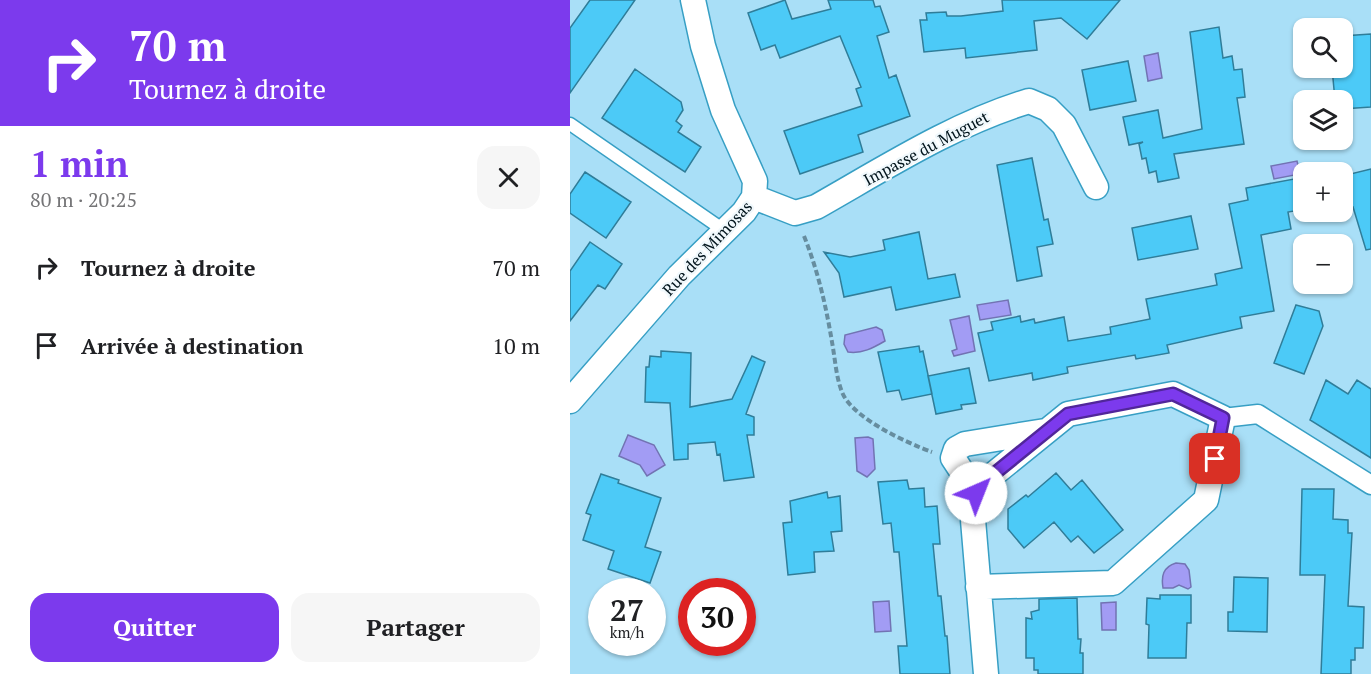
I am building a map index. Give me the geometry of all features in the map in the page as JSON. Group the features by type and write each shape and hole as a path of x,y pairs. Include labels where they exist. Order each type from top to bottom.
{"street":[{"name":"Rue des Mimosas","path":"570,401 680,276 744,212 754,198 755,181 723,110 703,46 693,0"},
{"name":"Impasse du Muguet","path":"795,213 816,207 941,136 997,111 1029,101 1048,109 1064,125 1096,187"},
{"path":"754,198 795,213"},
{"path":"986,674 972,508 976,493 984,482 1068,414 1173,394 1223,418 1258,414 1371,485"},
{"path":"978,587 1113,583 1206,500 1223,418"},
{"path":"976,493 953,458 956,449 965,444 1048,430"}],"lane":[{"path":"570,124 725,231"}],"path":[{"path":"795,213 813,259 825,300 842,394 864,418 916,446 953,458"}],"shaded area":[{"path":"1158,53 1162,78 1148,81 1144,56"},
{"path":"1297,161 1297,162 1293,162 1293,175 1274,179 1271,166"},
{"path":"1008,300 1011,315 980,320 977,305"},
{"path":"969,316 975,351 954,356 952,351 957,349 950,320"},
{"path":"876,327 882,330 885,341 863,351 848,352 844,344 845,335"},
{"path":"628,435 654,445 665,465 647,476 640,465 619,456"},
{"path":"855,438 873,439 875,469 867,477 857,471"},
{"path":"1176,563 1185,564 1189,570 1191,587 1188,589 1179,585 1173,588 1163,588 1164,572"},
{"path":"889,601 891,631 875,632 873,602"},
{"path":"1116,602 1116,630 1102,630 1101,603"}],"building":[{"path":"590,0 635,0 570,93 570,28"},
{"path":"785,0 792,19 831,9 828,0 873,0 875,7 880,6 889,32 877,36 889,78 896,75 910,116 858,135 863,152 800,174 784,131 862,106 856,89 861,87 840,36 780,58 775,45 761,50 748,13"},
{"path":"1002,0 1120,0 1087,39 1061,18 1034,21 1037,50 966,58 965,48 924,52 920,20 927,20 926,13 946,12 947,16 961,16 1003,11"},
{"path":"1219,27 1223,58 1232,56 1234,70 1242,69 1245,97 1237,98 1244,144 1174,154 1179,178 1158,182 1156,171 1149,173 1146,158 1142,159 1139,144 1143,142 1129,145 1123,117 1158,110 1163,138 1202,129 1190,32"},
{"path":"1371,34 1371,107 1353,108 1353,90 1334,90 1333,78 1353,78 1353,35"},
{"path":"1128,61 1136,101 1090,110 1082,70"},
{"path":"635,69 681,102 683,110 676,121 682,126 678,132 701,147 685,172 602,118"},
{"path":"1032,158 1044,220 1048,219 1053,244 1037,247 1042,276 1017,281 997,165"},
{"path":"1371,169 1371,249 1366,250 1353,207 1353,173"},
{"path":"585,172 631,202 606,238 570,213 570,194"},
{"path":"1293,179 1293,211 1288,212 1291,229 1261,235 1274,311 1240,317 1242,328 1167,345 1169,353 1136,359 1135,355 1067,367 1068,373 1033,380 1032,373 989,381 978,333 993,330 991,322 1020,316 1021,322 1034,319 1035,323 1064,317 1068,341 1111,334 1110,327 1150,319 1146,299 1217,285 1215,274 1242,268 1229,204 1248,200 1246,188"},
{"path":"1191,216 1198,249 1138,260 1132,228"},
{"path":"919,232 928,279 955,274 960,297 896,310 891,287 844,297 839,273 824,252 850,257 885,250 883,240"},
{"path":"590,242 622,264 605,289 598,285 570,321 570,271"},
{"path":"1296,305 1319,311 1323,326 1304,374 1274,363"},
{"path":"919,346 920,352 923,351 932,394 902,400 899,390 887,392 878,352"},
{"path":"661,351 691,353 690,407 732,399 752,356 765,362 746,414 754,417 754,435 747,435 754,477 724,481 720,454 717,455 715,442 688,444 688,459 674,460 670,403 645,402 646,367 649,367 650,356 661,357"},
{"path":"969,368 976,403 961,405 962,409 936,414 928,376"},
{"path":"1326,380 1348,394 1357,380 1371,389 1371,458 1310,420"},
{"path":"1056,473 1071,490 1082,480 1123,530 1094,553 1078,536 1071,542 1054,522 1024,548 1008,529 1008,509 1026,495 1028,497"},
{"path":"601,474 619,480 618,483 661,498 645,547 661,552 652,578 635,578 608,569 614,551 583,540 591,515 586,513"},
{"path":"907,480 909,489 924,488 925,507 937,506 940,544 933,544 938,596 941,596 945,636 947,636 950,674 900,674 898,646 907,646 899,552 894,552 891,523 883,524 878,482"},
{"path":"1302,489 1334,489 1333,519 1348,520 1348,533 1352,533 1348,606 1364,607 1363,648 1355,648 1355,660 1351,660 1351,674 1321,674 1325,575 1300,575"},
{"path":"827,492 828,498 840,496 842,531 831,532 834,551 814,552 815,572 788,575 783,523 792,522 790,501"},
{"path":"1234,577 1268,578 1267,632 1228,631 1228,612 1233,612"},
{"path":"1160,595 1191,595 1191,623 1187,623 1186,658 1148,658 1147,598 1160,599"},
{"path":"1077,598 1078,639 1081,639 1080,653 1083,653 1083,674 1038,674 1038,670 1034,670 1034,658 1026,658 1026,618 1032,619 1031,612 1039,610 1039,599"}],"route":[{"path":"976,493 984,482 1068,414 1173,394 1223,418 1215,459"}]}
